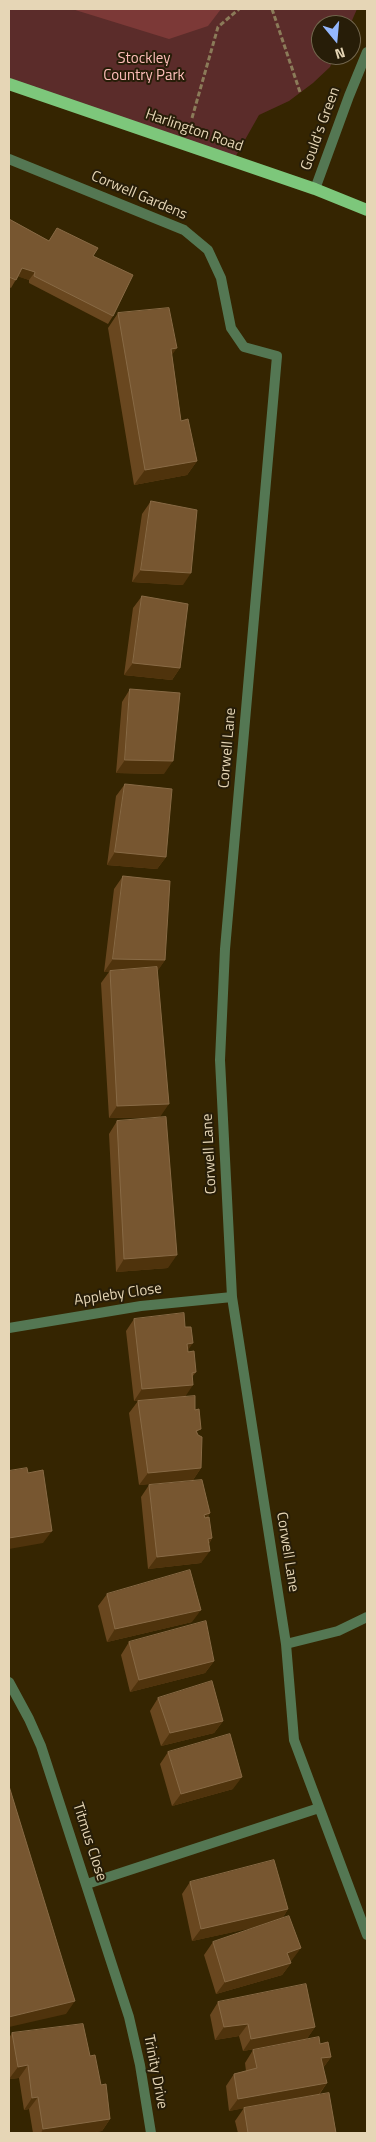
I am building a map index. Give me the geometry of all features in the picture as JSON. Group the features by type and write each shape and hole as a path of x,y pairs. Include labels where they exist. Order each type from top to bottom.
{"main road":[{"name":"Harlington Road","path":"9,84 316,189 367,210"}],"street":[{"name":"Gould's Green","path":"316,189 349,96 367,52"},
{"name":"Corwell Gardens","path":"9,159 184,230 208,250 221,278 231,328 244,347 277,356"},
{"name":"Corwell Lane","path":"277,356 225,949 220,1060 232,1297 286,1644 294,1740 367,1934"},
{"name":"Appleby Close","path":"9,1328 141,1306 232,1297"},
{"path":"286,1644 338,1631 367,1617"},
{"name":"Titmus Close","path":"9,1682 41,1746 129,2016"},
{"path":"87,1884 319,1808"},
{"name":"Trinity Drive","path":"129,2016 140,2065 151,2133"}],"path":[{"path":"185,145 218,27 239,9"},
{"path":"272,9 300,92"}],"green space":[{"name":"Stockley Country Park","path":"9,9 357,9 354,15 311,15 311,65 331,65 330,67 289,101 259,115 233,161 9,85"}],"shaded area":[{"path":"72,9 221,9 208,26 169,39"}],"building":[{"path":"9,219 49,241 57,228 98,248 93,256 133,275 113,316 34,276 35,272 22,268 16,280 9,277"},
{"path":"169,308 177,348 171,349 181,421 188,419 197,461 145,470 118,313"},
{"path":"151,501 197,510 191,573 141,570"},
{"path":"142,596 188,604 180,668 133,663"},
{"path":"130,689 180,693 173,761 125,760"},
{"path":"125,784 172,789 166,857 115,852"},
{"path":"123,876 170,881 165,960 113,959"},
{"path":"157,967 169,1104 117,1106 110,971"},
{"path":"166,1117 177,1255 124,1259 117,1121"},
{"path":"184,1313 185,1327 191,1327 193,1343 187,1344 188,1352 194,1351 196,1372 192,1373 193,1385 142,1389 134,1319"},
{"path":"195,1396 195,1410 199,1409 201,1429 196,1431 202,1437 201,1468 148,1473 138,1401"},
{"path":"27,1468 28,1473 43,1470 52,1531 9,1538 9,1471"},
{"path":"202,1480 210,1513 204,1515 205,1518 209,1517 212,1538 208,1539 210,1551 157,1557 149,1485"},
{"path":"190,1570 201,1610 115,1629 107,1594"},
{"path":"206,1621 214,1661 139,1680 129,1642"},
{"path":"212,1681 223,1721 170,1733 158,1698"},
{"path":"230,1734 242,1777 181,1794 168,1752"},
{"path":"9,1786 75,2001 9,2017"},
{"path":"274,1860 288,1909 201,1929 190,1882"},
{"path":"289,1916 301,1948 287,1953 291,1963 225,1982 213,1942"},
{"path":"306,1984 315,2027 251,2039 248,2024 224,2027 218,2002"},
{"path":"83,2024 90,2056 95,2055 101,2085 106,2084 110,2119 43,2129 38,2097 32,2098 28,2065 18,2067 12,2033"},
{"path":"319,2037 320,2044 328,2042 331,2057 321,2058 327,2083 238,2099 234,2074 257,2068 253,2050"},
{"path":"329,2093 336,2133 248,2133 244,2108"}]}
